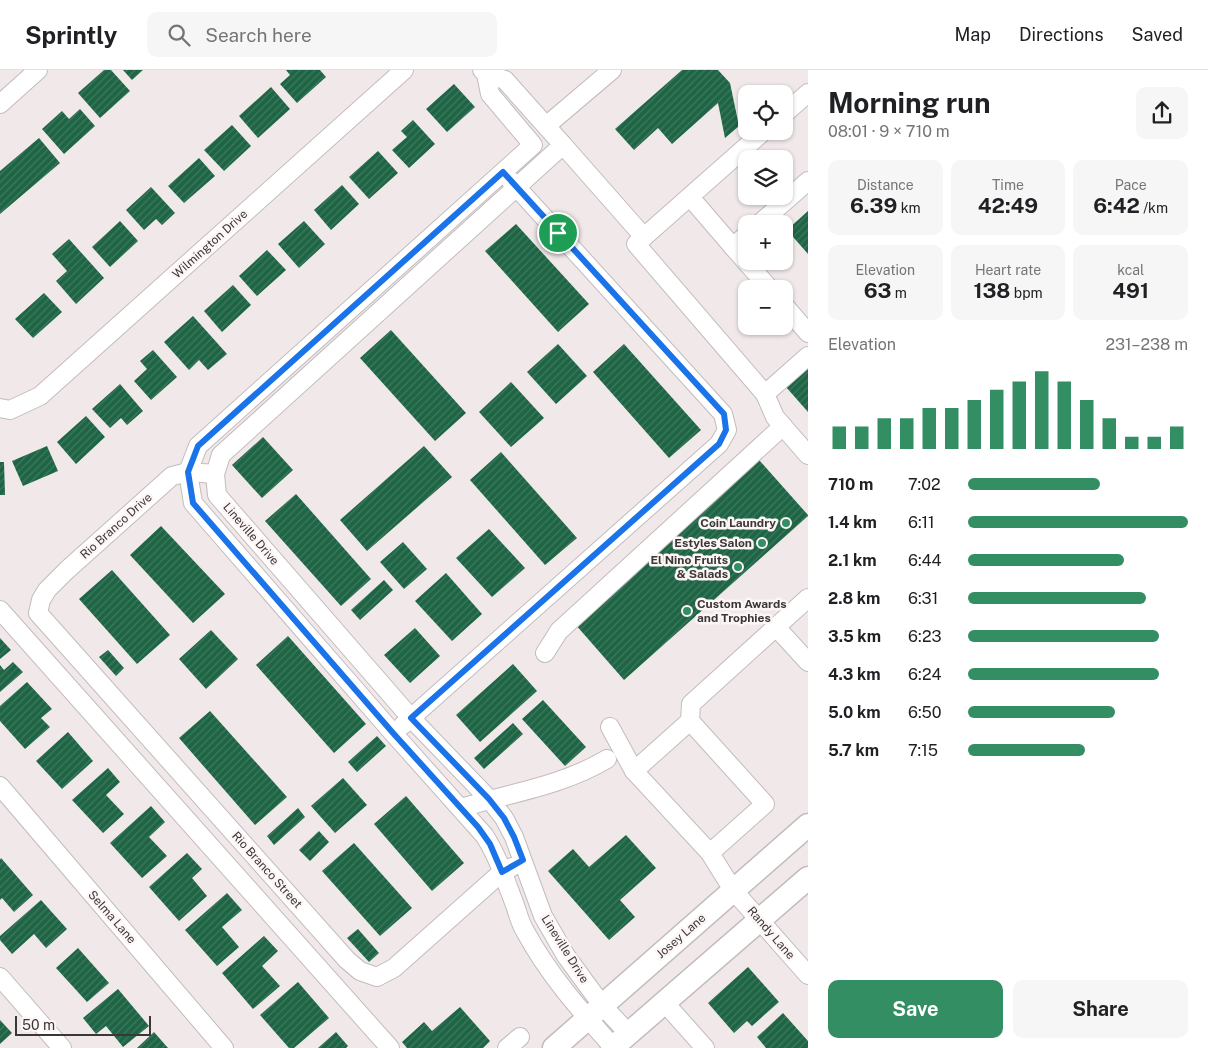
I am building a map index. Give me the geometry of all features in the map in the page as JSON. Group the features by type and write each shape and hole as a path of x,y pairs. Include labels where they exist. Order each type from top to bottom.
{"main road":[{"name":"Josey Lane","path":"554,1048 808,826"},
{"path":"618,1043 808,878"}],"street":[{"path":"0,104 38,70"},
{"name":"Wilmington Drive","path":"5,409 40,396 404,70"},
{"path":"546,126 612,70"},
{"path":"484,72 505,80 644,237"},
{"path":"188,472 198,446 534,144 490,94 484,72"},
{"path":"793,106 808,92"},
{"path":"754,140 636,244 764,394 775,417 808,455"},
{"path":"215,474 221,455 562,145"},
{"path":"393,733 719,444 726,430 724,414 503,172"},
{"path":"769,215 808,180"},
{"path":"690,196 738,239"},
{"path":"793,316 808,333"},
{"path":"764,394 808,356"},
{"path":"545,653 559,631 783,426"},
{"name":"Rio Branco Drive","path":"38,613 41,600 47,590 66,570 172,476 188,472 215,474"},
{"name":"Lineville Drive","path":"188,472 193,503 487,839 524,929 549,970 595,1012"},
{"name":"Lineville Drive","path":"215,474 217,495 411,718 489,799 504,818 514,837 543,916 595,1012 618,1043"},
{"path":"634,771 690,721 691,704 808,598"},
{"path":"0,610 390,1048"},
{"name":"Rio Branco Street","path":"38,613 347,960 360,971 377,977 394,968 502,872 523,860"},
{"path":"776,626 808,662"},
{"path":"690,721 764,804 710,853"},
{"name":"Randy Lane","path":"610,727 634,771 710,853 733,890 808,975"},
{"path":"461,808 571,777 607,760"},
{"name":"Selma Lane","path":"0,786 224,1048"},
{"path":"0,977 62,1048"},
{"path":"664,1002 706,1048"}],"building":[{"path":"104,70 111,70 130,91 100,118 78,93"},
{"path":"123,70 143,70 132,80"},
{"path":"286,70 320,70 326,77 297,103 280,84 290,75"},
{"path":"682,70 718,70 730,83 738,127 725,138 718,103 672,144 658,128 634,150 615,129"},
{"path":"454,84 475,107 447,132 426,109"},
{"path":"271,87 290,109 258,138 239,116"},
{"path":"80,109 95,126 64,154 42,129 62,111 69,119"},
{"path":"413,120 435,144 409,168 392,150 407,137 401,131"},
{"path":"232,125 251,146 224,171 204,150"},
{"path":"39,138 60,163 0,214 0,171"},
{"path":"378,151 398,173 369,199 349,177"},
{"path":"199,158 215,176 184,203 168,186"},
{"path":"342,185 359,204 331,230 314,210"},
{"path":"151,187 175,213 162,225 156,219 144,230 126,210"},
{"path":"808,211 808,254 793,237 793,225"},
{"path":"120,221 138,241 110,267 92,247"},
{"path":"304,221 325,244 299,268 278,244"},
{"path":"516,224 589,304 558,332 485,251"},
{"path":"69,239 104,278 76,304 56,281 67,271 52,254"},
{"path":"267,250 286,270 257,296 239,276"},
{"path":"233,285 251,305 222,332 204,311"},
{"path":"44,293 62,312 33,338 15,319"},
{"path":"193,316 227,354 208,370 199,360 189,370 164,342"},
{"path":"391,330 466,413 435,441 360,358"},
{"path":"558,344 587,376 556,404 527,372"},
{"path":"624,344 701,430 669,458 593,372"},
{"path":"153,350 177,377 151,400 134,381 147,369 140,361"},
{"path":"808,368 808,412 786,387"},
{"path":"511,382 544,418 511,447 479,412"},
{"path":"120,384 143,411 127,425 121,418 110,428 92,409"},
{"path":"86,416 105,437 76,464 57,442"},
{"path":"263,437 293,470 262,498 232,465"},
{"path":"47,446 58,471 23,486 12,461"},
{"path":"424,446 452,477 367,551 340,520"},
{"path":"501,452 577,538 545,565 470,480"},
{"path":"759,460 808,516 624,680 575,624"},
{"path":"0,462 4,462 5,495 0,495"},
{"path":"296,494 371,579 341,606 265,521"},
{"path":"161,526 225,594 193,623 130,555"},
{"path":"489,529 525,568 492,597 456,558"},
{"path":"403,542 427,569 404,589 380,562"},
{"path":"112,570 170,635 137,664 79,599"},
{"path":"446,573 482,614 452,641 415,601"},
{"path":"384,580 393,590 360,620 351,610"},
{"path":"415,628 440,656 410,683 384,655"},
{"path":"211,630 238,659 206,689 179,659"},
{"path":"288,636 366,724 334,753 256,665"},
{"path":"0,638 11,650 0,659"},
{"path":"108,650 124,668 116,676 99,657"},
{"path":"13,662 23,672 0,692 0,665 4,670"},
{"path":"513,664 537,691 480,742 456,715"},
{"path":"27,682 52,709 41,718 50,727 25,749 0,721 0,706"},
{"path":"543,700 586,747 565,766 522,719"},
{"path":"210,711 287,797 255,825 179,738"},
{"path":"513,723 523,734 484,769 474,758"},
{"path":"68,732 93,761 62,789 36,761"},
{"path":"377,736 386,746 357,772 348,762"},
{"path":"108,768 120,782 106,795 124,814 103,833 72,800"},
{"path":"343,778 367,805 335,833 311,806"},
{"path":"406,796 464,863 432,891 374,824"},
{"path":"151,806 165,822 149,837 167,856 142,878 110,843"},
{"path":"298,808 305,817 274,845 267,836"},
{"path":"319,831 329,842 310,861 299,850"},
{"path":"626,835 656,868 620,900 635,917 609,940 548,871 573,849 589,867"},
{"path":"354,843 412,908 380,936 322,871"},
{"path":"187,853 202,869 192,878 207,896 179,921 149,887"},
{"path":"1,858 33,895 14,912 2,898 0,900"},
{"path":"227,893 242,910 222,927 239,947 217,966 185,930"},
{"path":"41,900 67,929 46,948 34,934 12,954 0,940 0,936"},
{"path":"358,929 379,953 369,962 347,938"},
{"path":"264,936 278,951 262,966 280,986 253,1009 222,973"},
{"path":"78,948 109,983 87,1002 56,968"},
{"path":"748,967 779,1002 752,1026 747,1021 734,1033 708,1003"},
{"path":"298,982 329,1018 294,1048 289,1048 260,1015"},
{"path":"118,989 149,1026 123,1047 106,1026 96,1034 83,1018"},
{"path":"460,1007 490,1041 483,1048 407,1048 402,1042 424,1022 432,1031"},
{"path":"783,1013 808,1041 808,1048 766,1048 757,1037"},
{"path":"0,1020 12,1033 0,1044"},
{"path":"154,1032 168,1048 137,1048"},
{"path":"336,1032 348,1046 346,1048 318,1048"}],"place":[{"name":"Coin Laundry","path":"786,523"},
{"name":"Estyles Salon","path":"762,543"},
{"name":"El Nino Fruits & Salads","path":"738,567"},
{"name":"Custom Awards and Trophies","path":"687,611"}],"route":[{"path":"503,172 558,233 724,414 726,430 719,444 411,718 489,799 504,818 523,860 502,872 490,844 478,827 393,733 193,503 188,472 198,446 503,172"}]}
